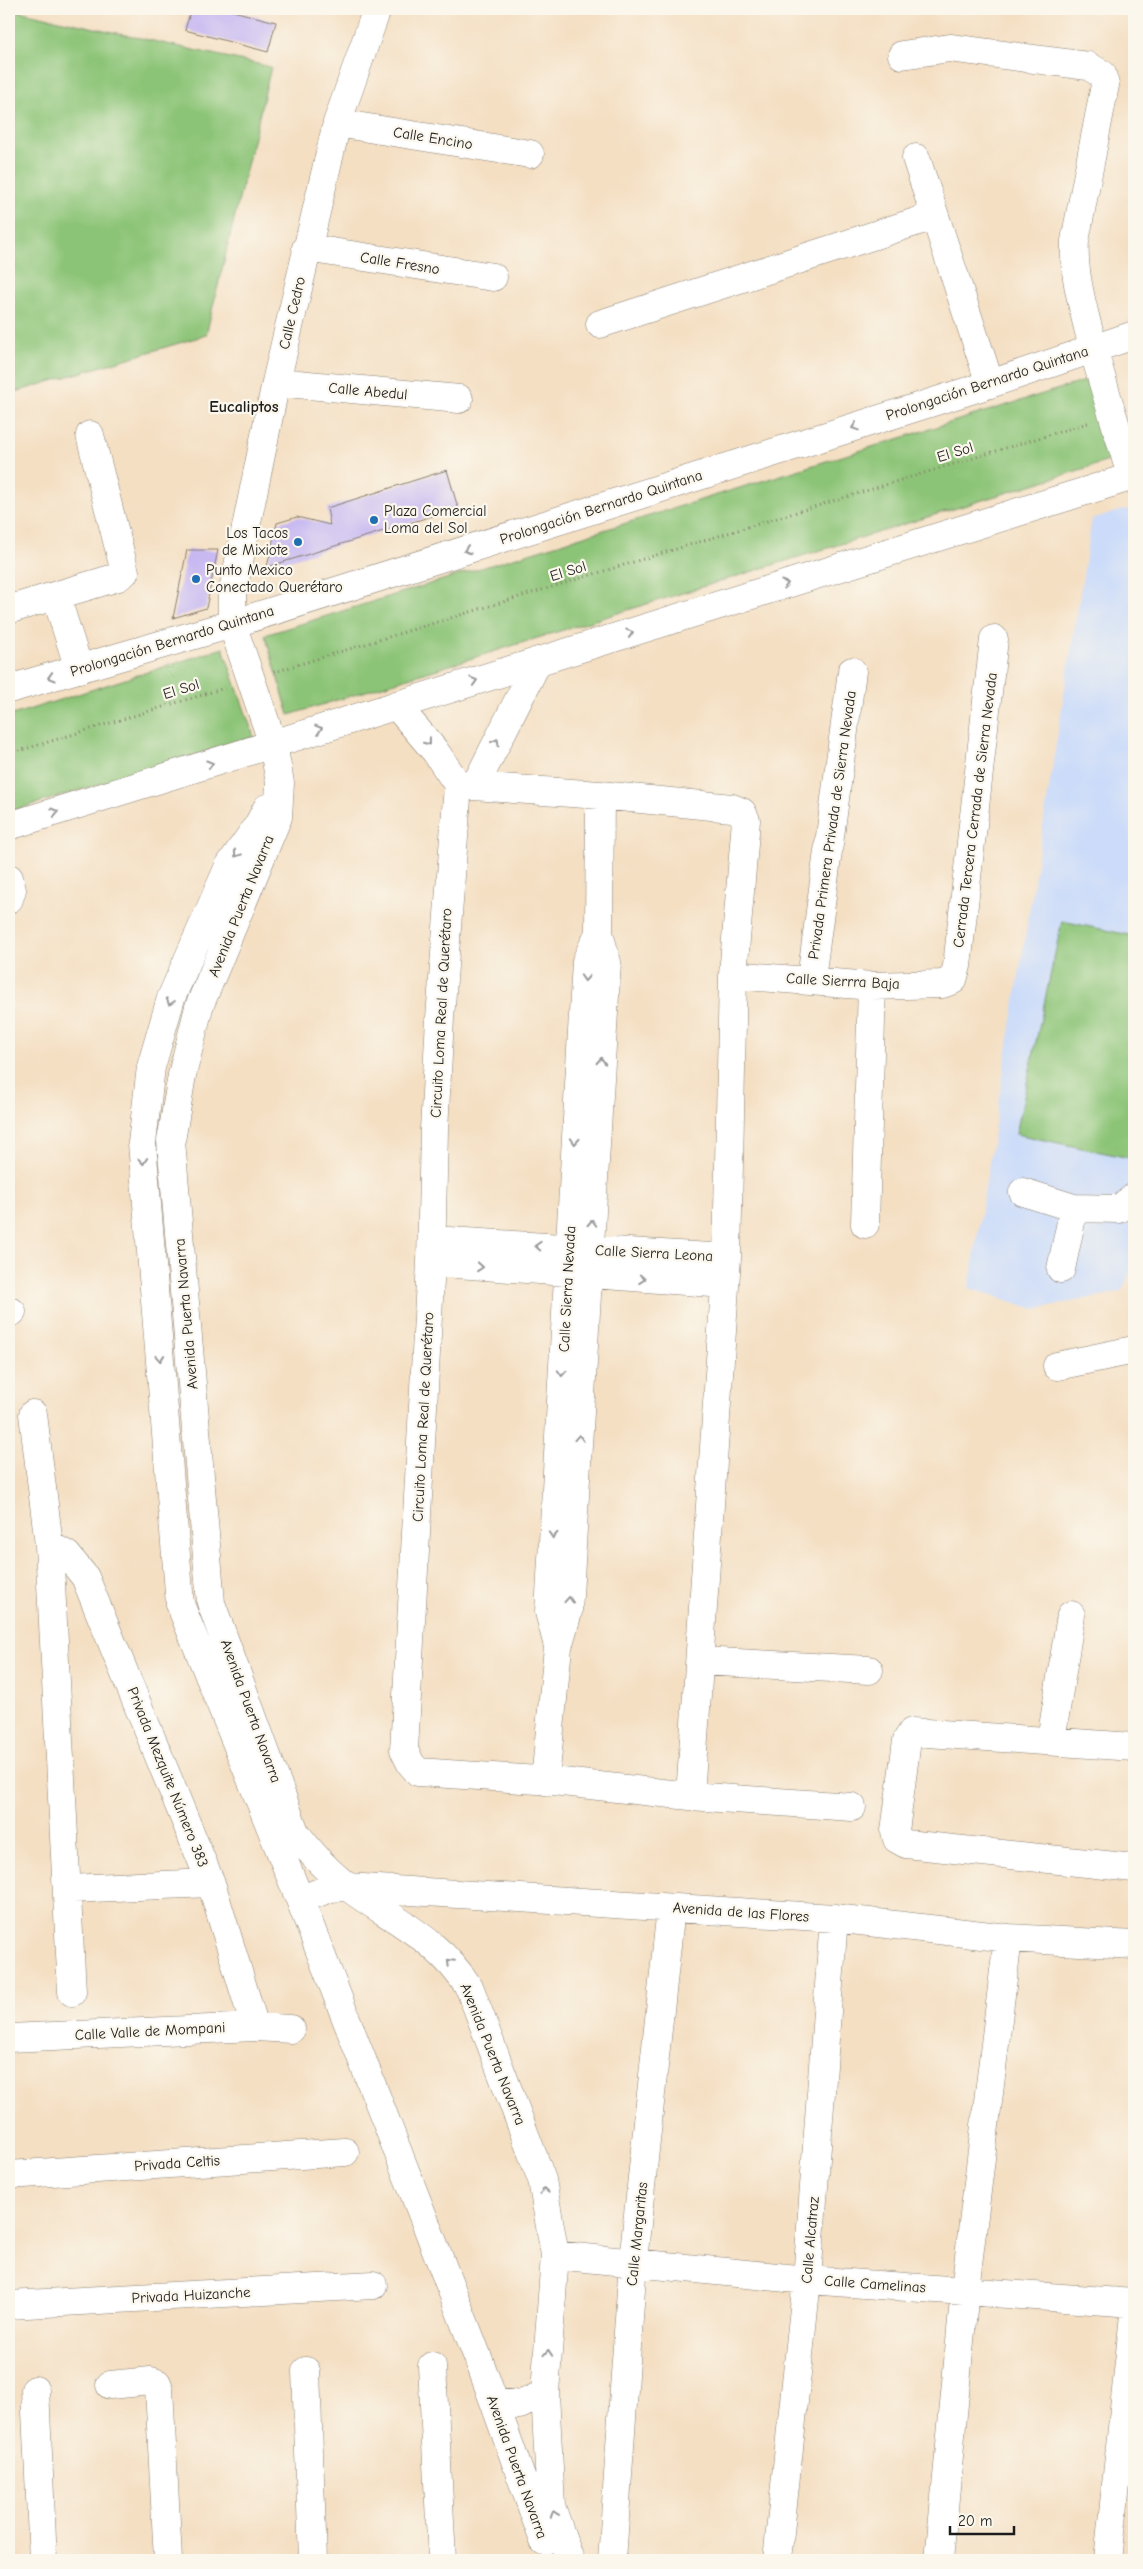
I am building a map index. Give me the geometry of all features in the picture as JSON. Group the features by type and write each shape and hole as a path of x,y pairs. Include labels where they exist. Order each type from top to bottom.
{"street":[{"name":"Calle Cedro","path":"232,624 232,595 306,248 337,122 377,9"},
{"path":"9,826 538,661 1128,482 1113,416 1082,302 1074,254 1105,85 1102,74 1088,66 950,48 902,55"},
{"name":"Calle Encino","path":"337,122 530,154"},
{"path":"916,158 990,384"},
{"path":"600,324 934,216"},
{"name":"Calle Fresno","path":"306,248 493,278"},
{"name":"Prolongación Bernardo Quintana","path":"9,689 232,624 990,384 1134,335"},
{"name":"Calle Abedul","path":"276,382 459,399"},
{"path":"9,606 14,608 56,596 118,577 125,572 90,435"},
{"path":"56,596 79,669"},
{"name":"Avenida Puerta Navarra","path":"232,624 273,744 280,782 278,817 199,1007 182,1075 171,1141 211,1603 295,1832 310,1852 347,1887 432,1944 458,1970 470,1989 542,2180 555,2255 545,2394 551,2506 570,2560"},
{"name":"Cerrada Tercera Cerrada de Sierra Nevada","path":"952,980 957,966 994,639"},
{"name":"Circuito Loma Real de Querétaro","path":"538,661 467,786 440,1018 432,1251 404,1750 411,1764 418,1772 546,1781 690,1796 852,1807"},
{"name":"Privada Primera Privada de Sierra Nevada","path":"811,979 852,671"},
{"path":"396,705 467,786 600,794 732,808 742,812 746,820 733,975 727,1258 690,1796"},
{"name":"Avenida Puerta Navarra","path":"280,782 258,825 228,866 171,998 151,1067 142,1143 180,1604 300,1900 494,2402 551,2560"},
{"name":"Calle Sierra Nevada","path":"546,1781 558,1647 549,1612 607,962 599,933 600,794"},
{"path":"9,878 12,890 9,899"},
{"name":"Calle Sierrra Baja","path":"733,975 811,979 872,986 942,984 952,980"},
{"path":"865,1224 872,986"},
{"path":"1023,1192 1074,1208 1119,1209 1134,1197"},
{"path":"1061,1269 1074,1208"},
{"name":"Calle Sierra Leona","path":"432,1251 579,1262 725,1284"},
{"name":"Calle Sierra Leona","path":"579,1262 727,1258"},
{"path":"157,1328 187,1325"},
{"path":"1057,1366 1134,1350"},
{"path":"33,1414 49,1544 72,1992"},
{"name":"Privada Mezquite Número 383","path":"49,1544 68,1555 85,1577 211,1883 255,2027"},
{"path":"1051,1740 1071,1615"},
{"path":"700,1660 869,1670"},
{"path":"1134,1747 912,1732 907,1740 895,1831 897,1839 906,1844 1134,1868"},
{"path":"67,1889 211,1883"},
{"name":"Avenida de las Flores","path":"300,1900 330,1888 347,1887 834,1918 1008,1938 1134,1945"},
{"name":"Calle Margaritas","path":"612,2560 633,2261 671,1908"},
{"name":"Calle Alcatraz","path":"777,2560 807,2280 834,1918"},
{"path":"940,2560 965,2289 1008,1938"},
{"name":"Calle Valle de Mompani","path":"9,2038 255,2027 291,2029"},
{"name":"Privada Celtis","path":"9,2174 345,2152"},
{"name":"Calle Camelinas","path":"555,2255 633,2261 807,2280 965,2289 1134,2303"},
{"name":"Privada Huizanche","path":"9,2305 373,2285"},
{"path":"1108,2560 1134,2315"},
{"path":"432,2366 442,2560"},
{"path":"306,2371 313,2560"},
{"path":"110,2385 151,2381 157,2382 159,2388 168,2560"},
{"path":"35,2390 43,2560"},
{"path":"494,2402 520,2404 545,2394"}],"path":[{"name":"El Sol","path":"9,754 1113,416"}],"shaded area":[{"path":"1134,507 1134,1266 1121,1292 1035,1309 969,1288 1092,519"}],"green space":[{"path":"9,9 271,67 206,335 9,394"},
{"path":"1091,379 1115,459 289,715 265,635"},
{"path":"223,648 254,737 9,812 9,716"},
{"path":"1062,921 1134,936 1134,1159 1016,1134"}],"building":[{"path":"191,9 225,9 276,22 268,52 185,30"},
{"name":"Plaza Comercial Loma del Sol","path":"447,470 458,508 267,567 277,523 297,517 330,525 327,508"},
{"name":"Punto Mexico Conectado Querétaro","path":"187,550 218,550 206,608 173,618"}],"place":[{"name":"Plaza Comercial Loma del Sol","path":"374,520"},
{"name":"Los Tacos de Mixiote","path":"298,542"},
{"name":"Punto Mexico Conectado Querétaro","path":"196,579"}],"district":[{"name":"Eucaliptos","path":"244,407"}]}
